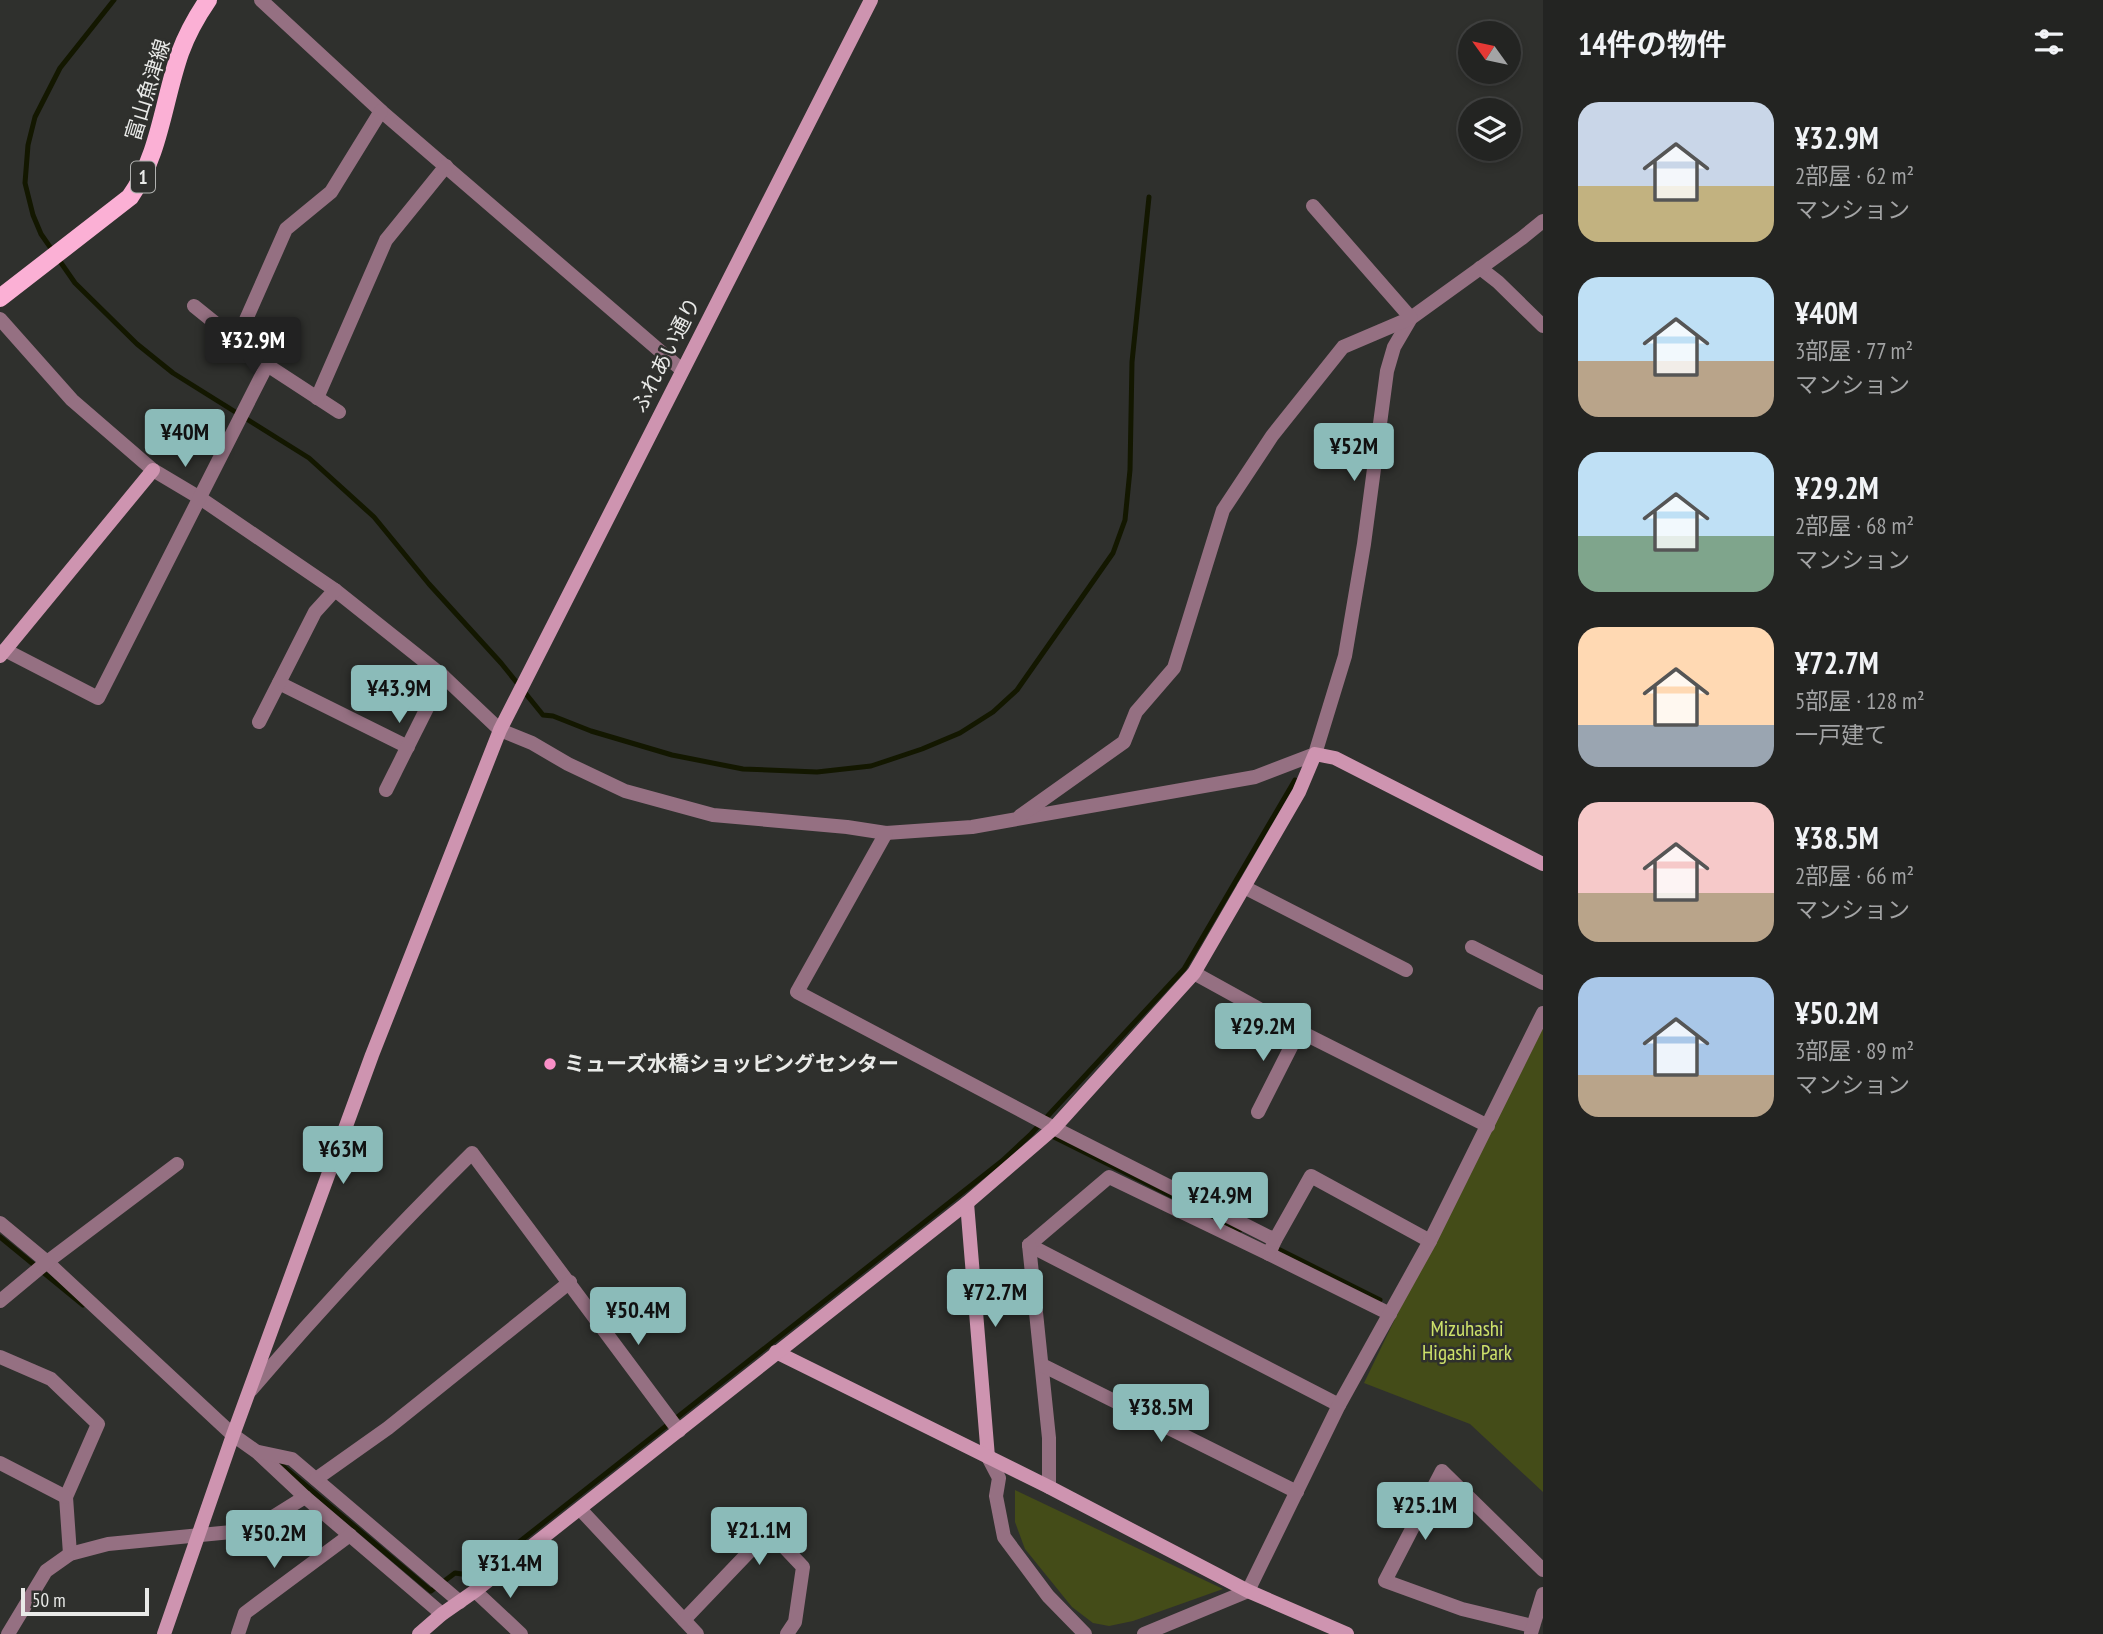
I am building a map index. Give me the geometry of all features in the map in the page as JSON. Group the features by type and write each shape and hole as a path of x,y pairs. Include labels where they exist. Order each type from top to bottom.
{"main road":[{"name":"富山魚津線","path":"0,298 130,197 143,178 150,160 180,53 197,16 208,0"}],"street":[{"path":"261,0 381,111 682,370"},
{"name":"ふれあい通り","path":"164,1634 233,1435 372,1055 500,730 871,0"},
{"path":"237,340 286,229 331,192 381,111"},
{"path":"317,398 386,240 446,166"},
{"path":"1312,206 1411,318"},
{"path":"1016,819 1124,741 1136,712 1174,668 1223,510 1272,436 1343,347 1411,318 1543,221"},
{"path":"1480,268 1543,326"},
{"path":"194,306 267,365 339,412"},
{"path":"419,1634 967,1203 1054,1128 1194,973 1299,792 1315,754 1345,656 1364,544 1387,371 1394,347 1411,318"},
{"path":"0,319 72,400 153,470 200,498 335,590 443,676 500,730 532,743 568,764 625,791 713,816 847,827 886,833 972,827 1255,777 1315,754 1335,758 1543,864"},
{"path":"153,470 3,653 98,698 267,365"},
{"path":"259,722 315,612 335,590"},
{"path":"386,790 443,676"},
{"path":"279,682 408,747"},
{"path":"886,833 797,992 1054,1128 1390,1314"},
{"path":"1244,887 1406,970"},
{"path":"1472,947 1543,984"},
{"path":"1194,973 1299,1031 1488,1126"},
{"path":"1144,1634 1248,1591 1339,1405 1430,1241 1543,1013"},
{"path":"1258,1112 1299,1031"},
{"path":"250,1391 316,1314 472,1153 679,1431"},
{"path":"0,1301 177,1164"},
{"path":"1272,1247 1311,1176 1430,1241"},
{"path":"1030,1245 1110,1177 1272,1247"},
{"path":"967,1203 988,1457 999,1478 996,1496 1004,1537 1048,1596 1085,1634"},
{"path":"0,1223 47,1262 233,1435 257,1452 442,1614"},
{"path":"1030,1245 1049,1438 1049,1487"},
{"path":"1030,1245 1339,1405"},
{"path":"316,1479 388,1428 570,1282"},
{"path":"776,1352 1049,1487 1248,1591 1348,1634"},
{"path":"0,1357 51,1379 98,1424 66,1497 70,1555"},
{"path":"1042,1365 1297,1492"},
{"path":"257,1452 292,1459 460,1602"},
{"path":"0,1463 66,1497"},
{"path":"1543,1570 1442,1471 1385,1581 1462,1609 1532,1630 1543,1594"},
{"path":"8,1634 46,1571 70,1555 107,1544 252,1530 306,1497"},
{"path":"580,1509 697,1634"},
{"path":"684,1620 769,1531 803,1567 795,1622 787,1634"},
{"path":"238,1634 245,1613 350,1535"},
{"path":"475,1591 521,1634"}],"green space":[{"name":"Mizuhashi Higashi Park","path":"1543,1013 1543,1492 1470,1424 1364,1383"},
{"path":"1015,1490 1223,1589 1133,1621 1109,1626 1093,1623 1072,1607 1025,1549 1015,1522"}],"waterway":[{"path":"114,0 60,68 35,117 28,145 25,183 33,215 41,234 75,283 137,344 173,373 309,458 374,517 543,715 672,755 743,769 817,772 871,766 960,733 993,712 1017,690 1113,553 1125,520 1130,470 1132,362 1149,197"},
{"path":"279,1463 431,1591 455,1573 476,1576 1002,1161 1031,1134 1184,969 1295,780"},
{"path":"1048,1134 1240,1230"},
{"path":"0,1237 83,1305"},
{"path":"1274,1247 1380,1300"}],"place":[{"name":"ミューズ水橋ショッピングセンター","path":"550,1064"}]}
